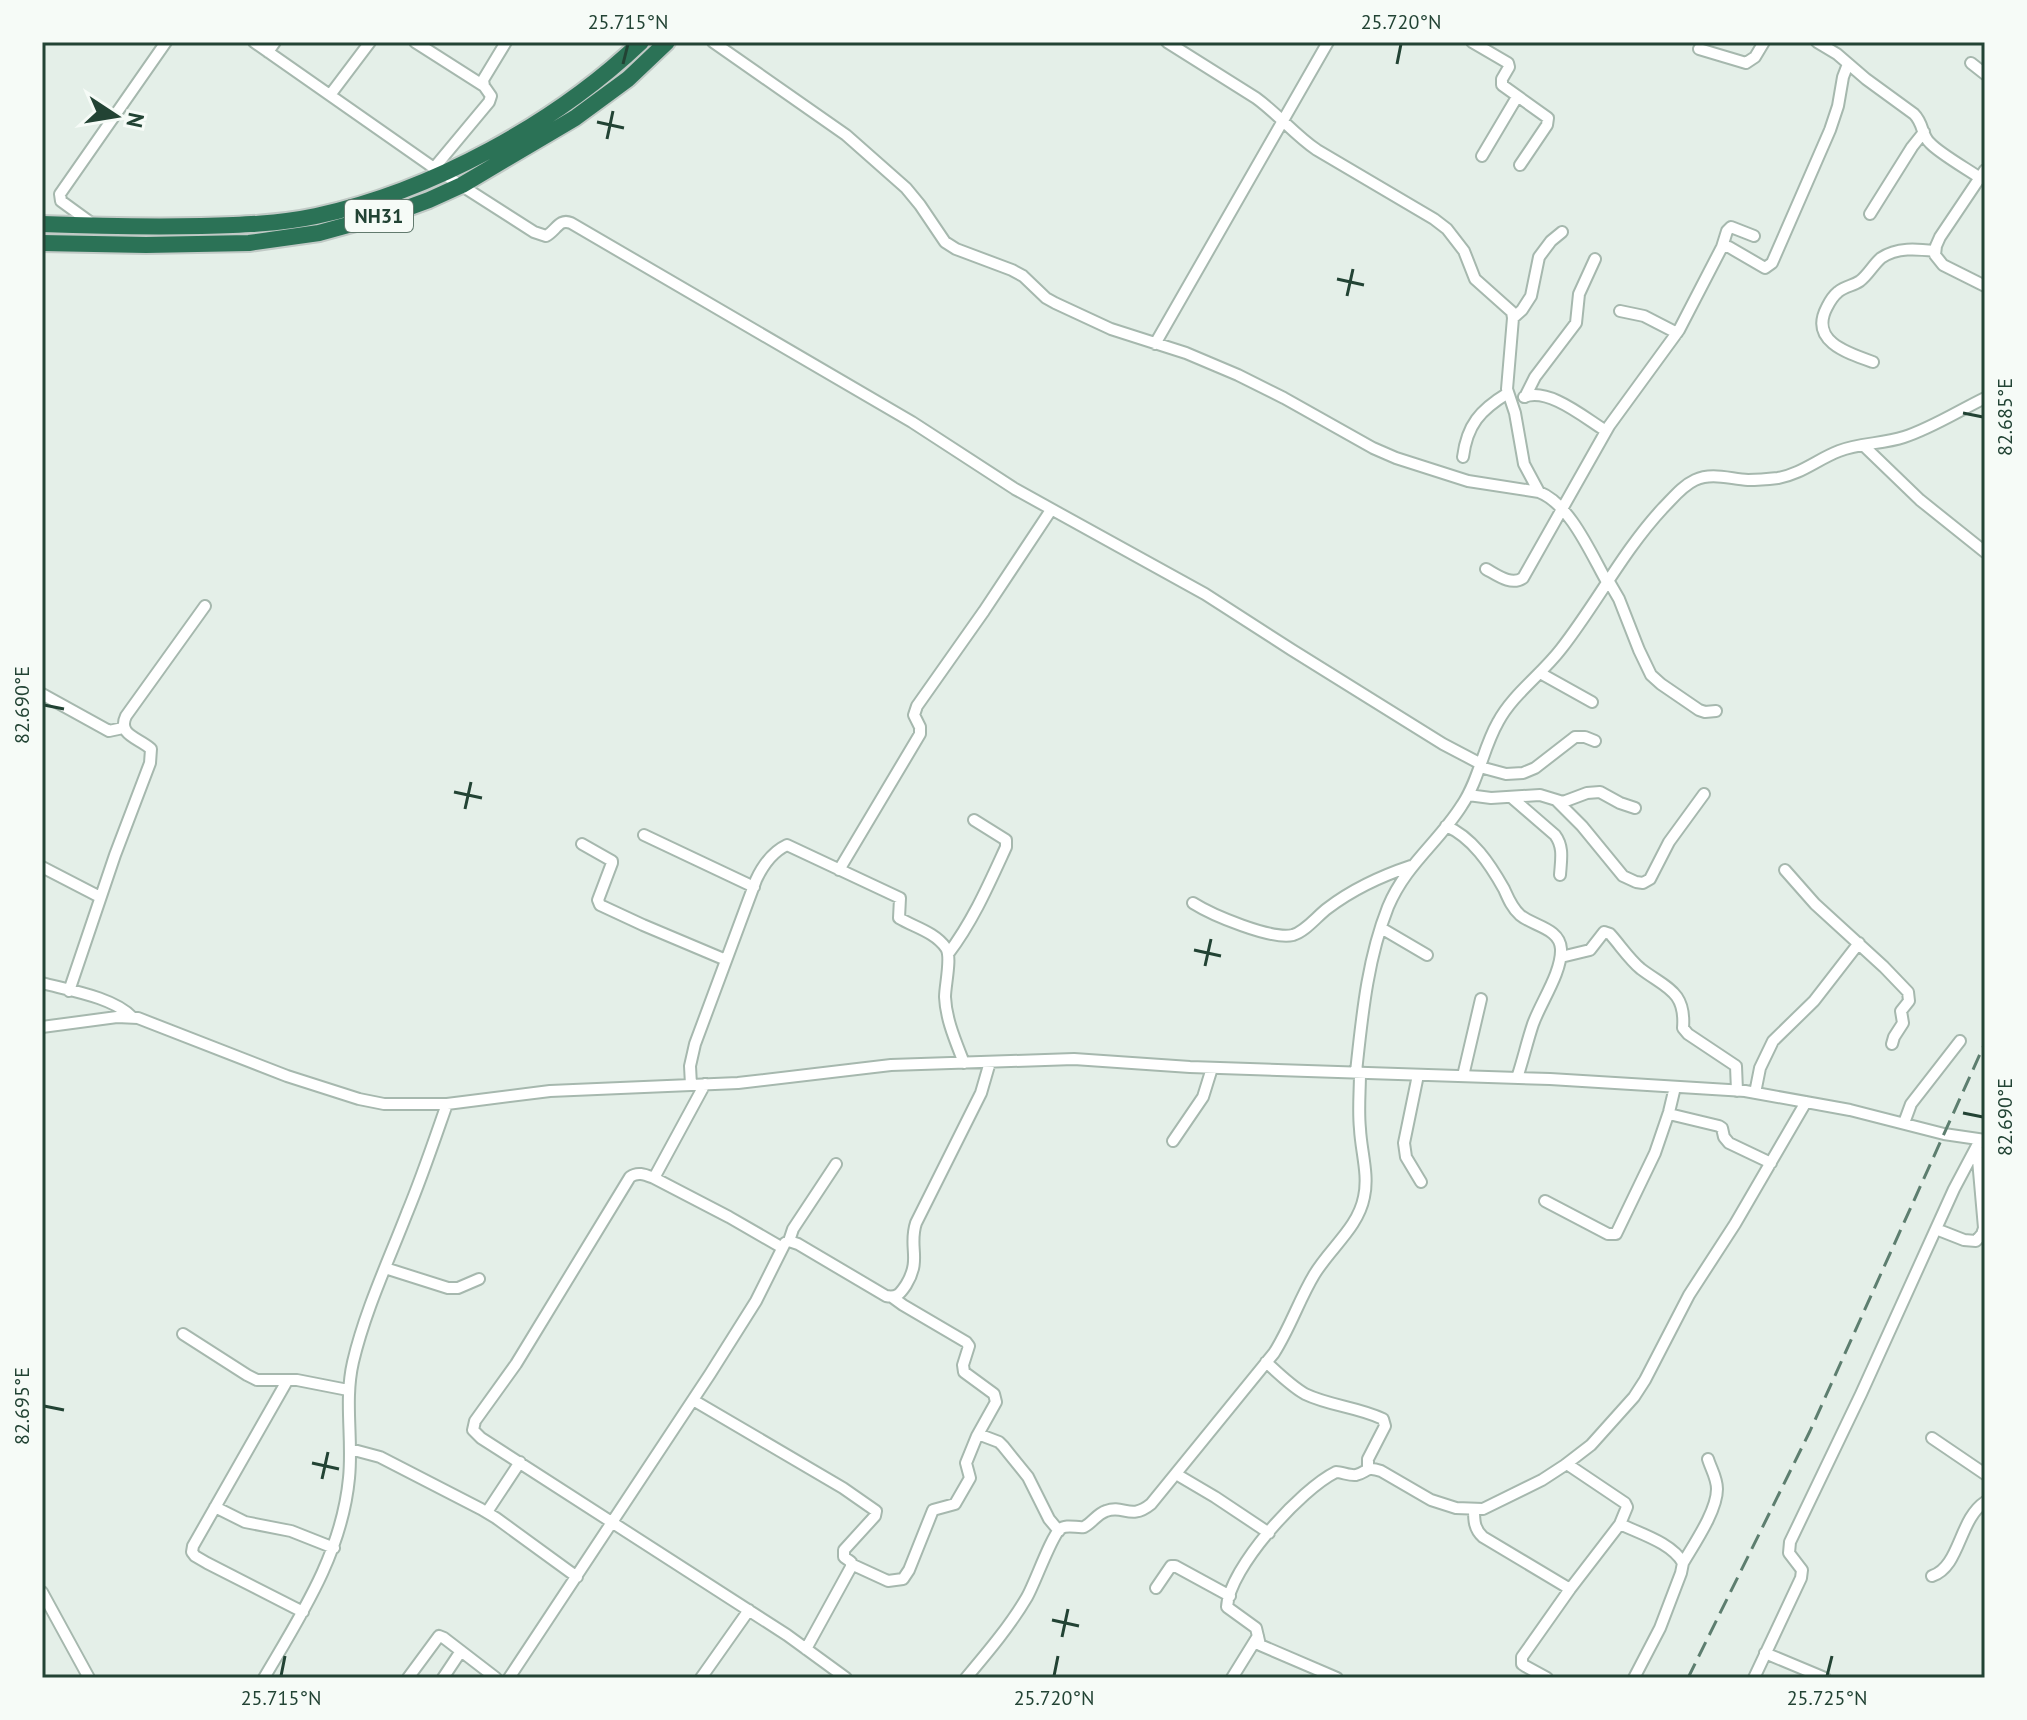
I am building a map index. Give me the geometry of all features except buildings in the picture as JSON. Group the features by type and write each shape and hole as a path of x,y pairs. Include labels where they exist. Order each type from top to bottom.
{"highway":[{"name":"NH31","path":"42,224 146,227 247,225 316,216 393,194 507,139 565,104 641,42"},
{"name":"NH31","path":"42,243 249,243 319,233 409,207 462,185 575,118 628,79 667,42"}],"street":[{"path":"96,226 61,201 60,194 166,42"},
{"path":"254,42 438,171 540,235 551,233 561,222 571,223 872,398 1051,510 1205,594 1480,766 1506,774 1523,773 1535,768 1575,737 1595,741"},
{"path":"268,52 275,42"},
{"path":"330,95 370,42"},
{"path":"415,42 489,92 489,102 438,171"},
{"path":"484,86 483,80 506,42"},
{"path":"713,42 846,135 906,188 951,246 1023,276 1046,298 1111,329 1186,353 1238,375 1396,458 1468,481 1539,492 1552,499 1562,509 1619,599 1651,675 1699,710 1716,711"},
{"path":"1167,42 1256,98 1300,139 1440,223 1464,251 1475,279 1512,312 1508,393 1521,452 1539,492"},
{"path":"1155,344 1328,42"},
{"path":"1472,42 1508,63 1502,85 1548,120 1520,165"},
{"path":"1699,49 1746,63 1755,57 1764,42"},
{"path":"1817,42 1914,114 1920,120 1927,141 1982,174 1940,237 1935,251 1937,260 1943,265 1985,286"},
{"path":"1971,63 1985,74"},
{"path":"1722,247 1729,247 1765,268 1772,263 1830,130 1848,64"},
{"path":"1482,156 1517,97"},
{"path":"1870,214 1924,132"},
{"path":"1486,569 1511,581 1521,580 1606,431 1677,333 1722,247 1727,231 1731,227 1754,236"},
{"path":"1513,318 1531,296 1539,257 1562,232"},
{"path":"1873,362 1849,354 1830,341 1821,320 1831,299 1843,288 1862,280 1882,258 1890,254 1909,250 1935,251"},
{"path":"1513,406 1525,397 1535,377 1576,323 1579,294 1595,259"},
{"path":"1620,311 1644,316 1677,333"},
{"path":"1463,457 1470,428 1491,405 1508,393"},
{"path":"1525,397 1537,395 1558,401 1606,431"},
{"path":"966,1678 1026,1599 1059,1531 1065,1526 1084,1527 1103,1511 1132,1513 1144,1510 1151,1504 1283,1339 1322,1261 1349,1230 1362,1205 1366,1182 1358,1072 1366,988 1381,928 1394,894 1413,865 1462,806 1504,712 1578,626 1633,543 1680,491 1694,480 1714,476 1750,480 1794,474 1835,452 1903,438 1985,398"},
{"path":"1864,446 1909,491 1985,551"},
{"path":"839,870 920,734 914,715 917,706 1051,510"},
{"path":"123,728 126,716 205,606"},
{"path":"1540,673 1592,702"},
{"path":"42,694 109,731 123,728 147,745 152,756 69,991"},
{"path":"1468,795 1491,798 1540,795 1557,801 1600,792 1635,808"},
{"path":"1557,801 1623,876 1643,883 1650,879 1669,842 1704,794"},
{"path":"1511,797 1560,841 1560,875"},
{"path":"948,954 963,934 1006,847 1002,836 974,820"},
{"path":"1446,826 1470,842 1497,878 1518,914 1557,936 1561,947 1559,965 1533,1024 1517,1078"},
{"path":"644,835 754,887"},
{"path":"582,844 612,861 598,900 604,907 726,960"},
{"path":"691,1085 690,1066 695,1044 754,887 766,862 787,845 900,898 899,918 925,931 945,946 948,954 945,987 947,1014 964,1063"},
{"path":"1193,903 1232,922 1292,935 1377,878 1413,865"},
{"path":"42,867 100,897"},
{"path":"1785,870 1815,904 1859,943 1909,995 1909,1001 1901,1011 1903,1023 1892,1044"},
{"path":"1381,928 1427,955"},
{"path":"1561,957 1590,950 1604,932 1610,934 1639,968 1675,994 1684,1010 1683,1028 1688,1034 1736,1066 1737,1091"},
{"path":"1755,1093 1760,1068 1773,1041 1814,1001 1859,943"},
{"path":"42,983 91,996 126,1010 135,1017 287,1076 384,1104 447,1104 550,1091 738,1083 891,1065 1074,1059 1737,1091 1850,1110 1980,1142"},
{"path":"1463,1076 1481,999"},
{"path":"42,1027 135,1017"},
{"path":"1904,1123 1911,1104 1960,1041"},
{"path":"892,1297 900,1294 913,1274 916,1223 981,1093 990,1062"},
{"path":"1173,1141 1203,1097 1212,1068"},
{"path":"1418,1075 1404,1143 1406,1157 1421,1182"},
{"path":"654,1178 705,1084"},
{"path":"1545,1201 1608,1234 1616,1234 1655,1153 1675,1087"},
{"path":"1337,1678 1264,1647 1253,1625 1229,1610 1227,1604 1230,1596 1252,1553 1307,1492 1332,1474 1355,1475 1368,1468 1381,1471 1431,1500 1456,1508 1483,1509 1542,1480 1591,1445 1634,1397 1689,1295 1735,1224 1806,1102"},
{"path":"264,1678 303,1612 334,1548 346,1507 350,1476 348,1390 360,1336 417,1191 447,1104"},
{"path":"1669,1114 1719,1126 1729,1143 1771,1163"},
{"path":"1754,1678 1801,1578 1802,1570 1789,1553 1790,1542 1954,1189 1980,1142"},
{"path":"1936,1229 1969,1241 1976,1241 1982,1234 1980,1142"},
{"path":"509,1678 756,1301 793,1229 836,1164"},
{"path":"693,1400 843,1488 876,1511 844,1550 844,1557 851,1564 888,1581 903,1579 933,1510 955,1504 964,1490 970,1475 966,1463 995,1405 994,1394 964,1372 968,1344 798,1244 785,1244 654,1178 638,1173 630,1177 516,1364 475,1421 473,1427 476,1434 787,1635 846,1678"},
{"path":"385,1268 448,1288 458,1288 479,1279"},
{"path":"183,1334 257,1380 316,1382 348,1390"},
{"path":"1266,1362 1304,1393 1383,1419 1385,1426 1370,1455 1368,1468"},
{"path":"287,1381 193,1546 193,1554 303,1612"},
{"path":"978,1434 1003,1446 1028,1477 1049,1519 1059,1531"},
{"path":"1932,1438 1985,1474"},
{"path":"350,1449 380,1457 487,1512 577,1577"},
{"path":"1634,1678 1660,1628 1683,1563 1703,1528 1717,1493 1708,1459"},
{"path":"487,1512 520,1462"},
{"path":"1547,1678 1522,1664 1522,1657 1627,1511 1625,1503 1567,1464"},
{"path":"1176,1474 1269,1533"},
{"path":"1932,1576 1947,1566 1973,1512 1985,1502"},
{"path":"215,1507 245,1522 291,1531 334,1548"},
{"path":"1474,1509 1477,1532 1570,1589"},
{"path":"1620,1524 1668,1548 1683,1563"},
{"path":"806,1649 851,1564"},
{"path":"1156,1588 1167,1569 1175,1566 1230,1596"},
{"path":"44,1596 89,1678"},
{"path":"701,1678 749,1610"},
{"path":"1232,1678 1259,1635"},
{"path":"408,1678 439,1636 496,1678"},
{"path":"443,1678 461,1651"},
{"path":"1765,1653 1825,1678"}],"railway":[{"path":"1688,1678 1810,1431 1985,1043"}]}
